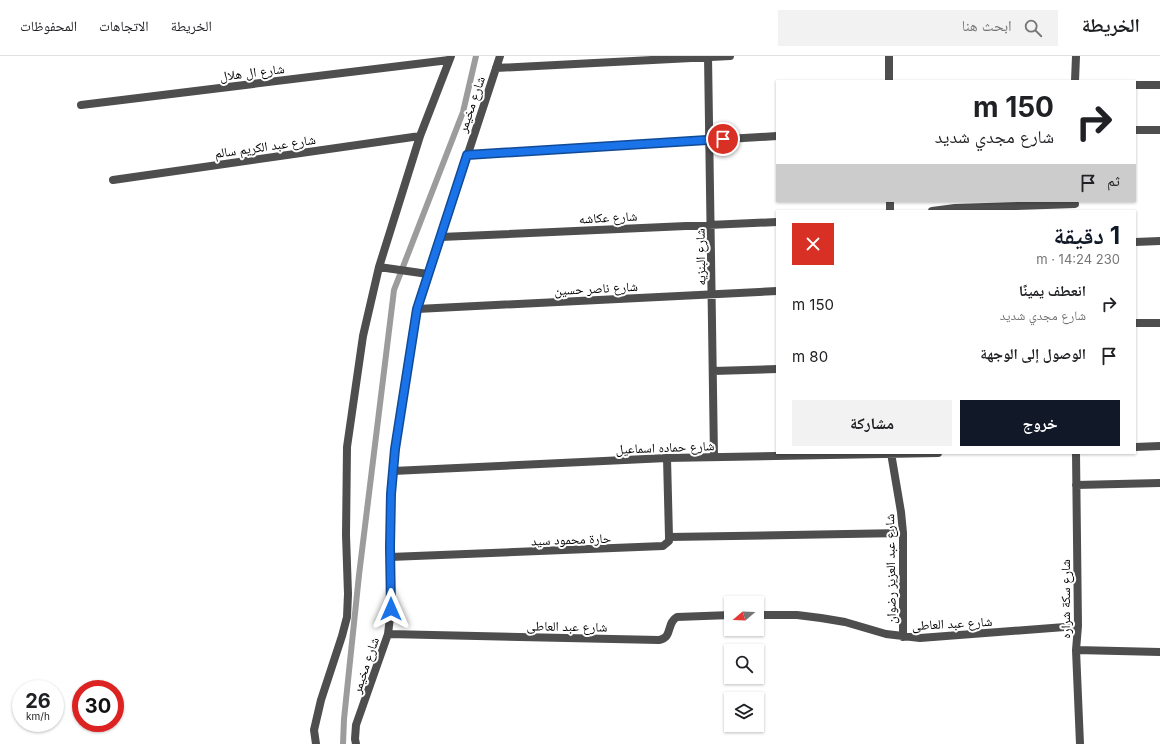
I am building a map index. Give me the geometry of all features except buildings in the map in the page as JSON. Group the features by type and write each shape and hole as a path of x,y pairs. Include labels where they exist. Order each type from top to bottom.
{"street":[{"name":"شارع مخيمر","path":"356,744 356,725 381,658 388,634 391,609 390,502 395,449 417,309 500,56"},
{"name":"شارع البنزيه","path":"708,56 714,457"},
{"path":"496,68 730,56"},
{"path":"889,56 889,80"},
{"path":"1076,56 1076,80"},
{"path":"316,744 314,730 347,617 347,447 363,336 379,267 420,136 450,58"},
{"name":"شارع ال هلال","path":"80,105 450,58"},
{"path":"1136,85 1160,85"},
{"path":"1136,130 1160,130"},
{"name":"شارع عبد الكريم سالم","path":"113,180 420,136"},
{"path":"467,155 776,136"},
{"path":"940,210 955,208 1075,205"},
{"name":"شارع عكاشه","path":"441,237 776,222"},
{"path":"1136,242 1160,241"},
{"path":"379,267 428,274"},
{"name":"شارع ناصر حسين","path":"417,309 776,291"},
{"path":"1136,324 1160,323"},
{"path":"713,372 776,369"},
{"path":"1136,447 1160,446"},
{"name":"شارع حماده اسماعيل","path":"393,470 667,458 891,454"},
{"name":"شارع عبد العزيز رضوان","path":"891,454 902,512 903,637"},
{"name":"شارع سكة شراره","path":"1076,454 1078,626 1076,650 1080,744"},
{"path":"667,458 669,536 903,532"},
{"path":"1076,485 1160,483"},
{"name":"حارة محمود سيد","path":"390,557 660,547 666,544 669,536"},
{"name":"شارع عبد العاطى","path":"388,634 658,640 667,637 670,624 677,617 724,615"},
{"name":"شارع عبد العاطى","path":"764,615 821,618 845,622 886,634 920,638 1078,626"},
{"path":"1076,650 1160,652"}],"waterway":[{"path":"343,744 344,719 359,575 394,290 463,112 476,56"}],"route":[{"path":"391,609 391,494 395,449 417,309 467,155 723,139"}]}
